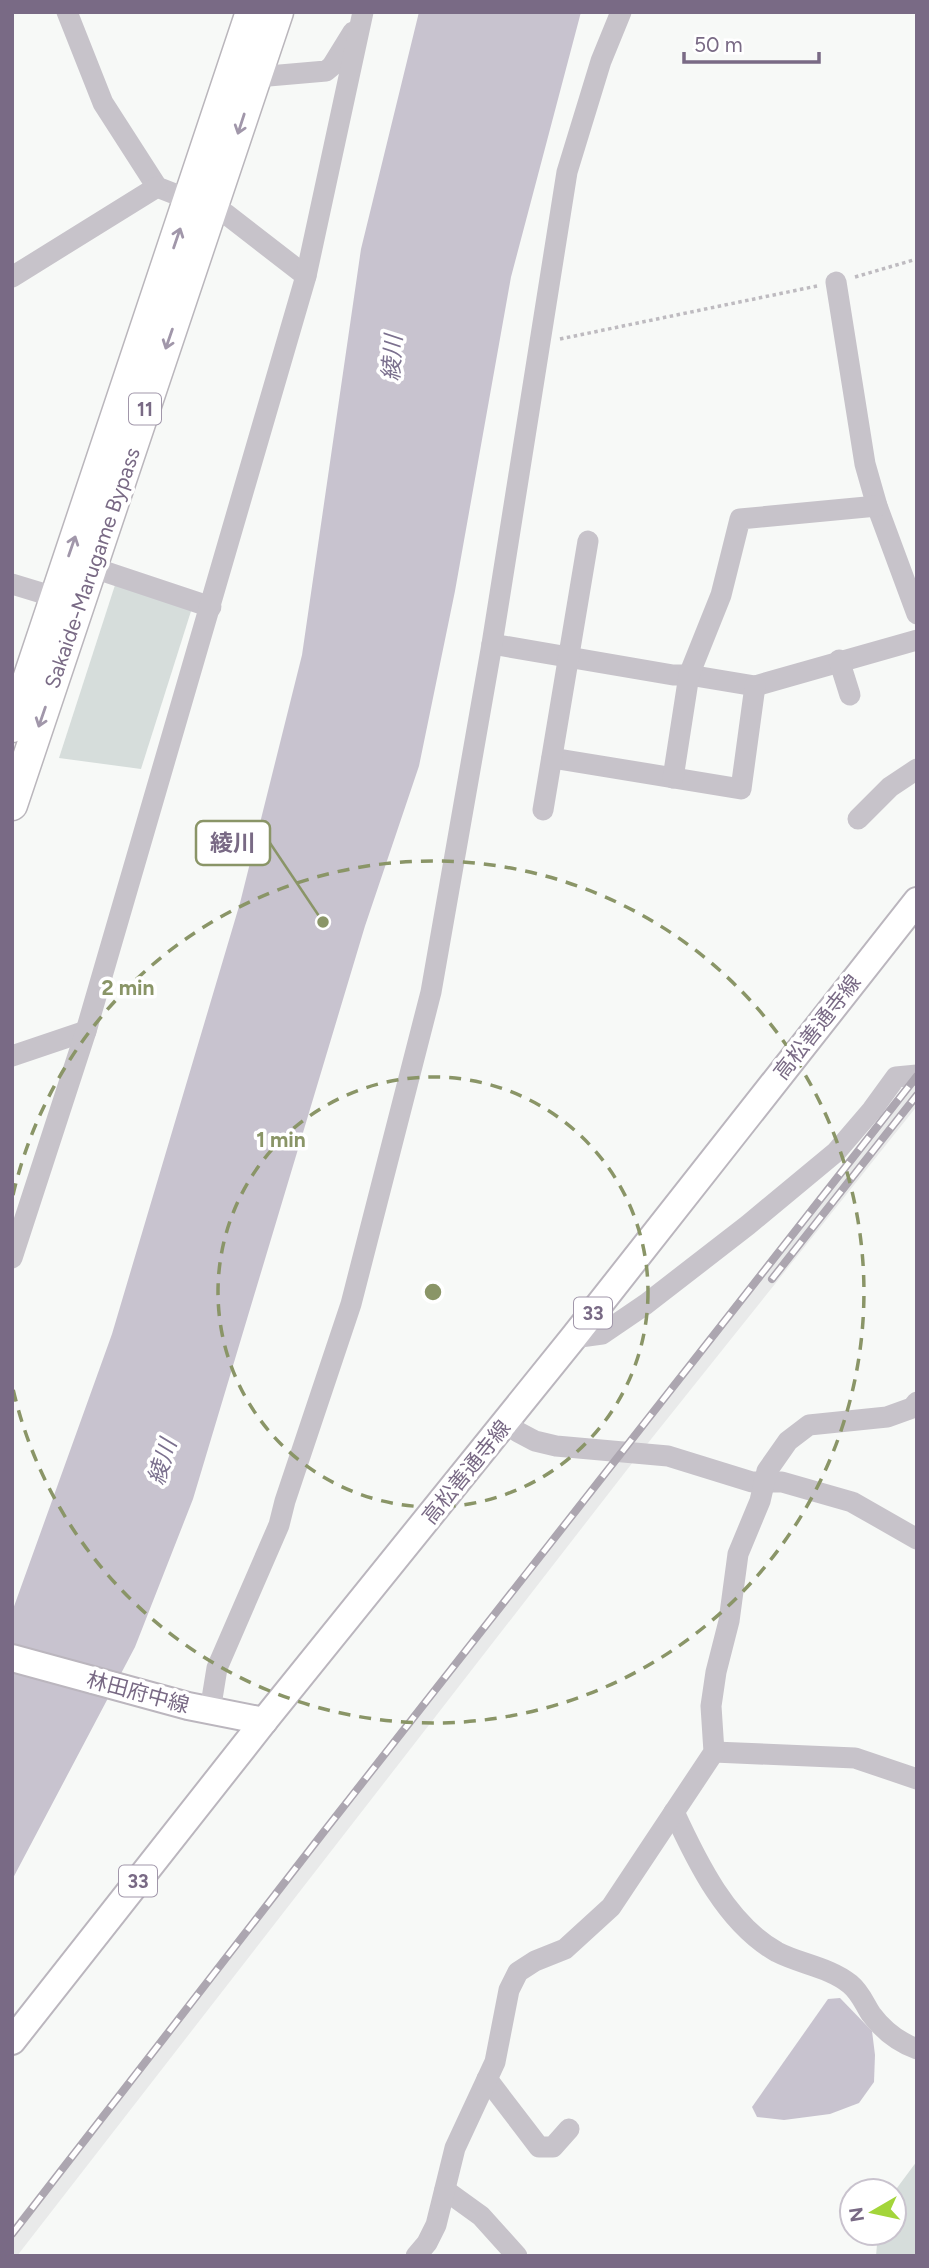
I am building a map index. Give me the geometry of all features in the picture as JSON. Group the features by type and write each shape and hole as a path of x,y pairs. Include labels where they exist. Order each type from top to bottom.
{"highway":[{"name":"Sakaide-Marugame Bypass","path":"12,727 67,601 92,567 202,203 251,12"},
{"name":"Sakaide-Marugame Bypass","path":"12,805 67,601 202,203 257,77 278,12"}],"main road":[{"name":"高松善通寺線","path":"12,2041 264,1721 573,1338 917,901"},
{"name":"林田府中線","path":"12,1658 199,1709 264,1721"}],"street":[{"path":"67,12 103,103 157,187 226,214 306,276"},
{"path":"199,1709 279,1525 351,1304 431,992 492,644 566,172 601,61 621,12"},
{"path":"257,77 326,71 332,66 362,17"},
{"path":"12,1258 86,1031 306,276 362,17"},
{"path":"12,276 157,187"},
{"path":"836,282 865,464 877,506 914,600"},
{"path":"673,778 689,675 722,595 740,519 877,506"},
{"path":"543,810 587,541"},
{"path":"92,567 211,607"},
{"path":"12,584 67,601"},
{"path":"492,644 755,686 917,640"},
{"path":"839,660 850,695"},
{"path":"552,758 741,789 755,686"},
{"path":"858,819 893,774 917,769"},
{"path":"12,1056 86,1031"},
{"path":"573,1338 602,1334 646,1304 836,1152 896,1077 917,1075"},
{"path":"415,2256 427,2243 436,2225 455,2148 495,2062 509,1990 518,1972 535,1961 565,1949 611,1907 714,1752 711,1706 716,1672 729,1621 738,1554 760,1501 767,1471 788,1440 808,1425 887,1417 912,1408 917,1402"},
{"path":"506,1421 518,1432 535,1441 556,1446 668,1456 752,1482 782,1482 852,1502 917,1539"},
{"path":"714,1752 855,1758 917,1779"},
{"path":"674,1812 695,1858 713,1887 747,1928 777,1951 842,1978 858,1990 872,2015 889,2034 905,2045 917,2049"},
{"path":"487,2079 539,2147 553,2147 569,2129"},
{"path":"446,2190 481,2216 517,2256"}],"path":[{"path":"541,344 836,282 917,259"}],"shaded area":[{"path":"116,582 192,608 141,769 59,758"},
{"path":"917,1069 917,1106 640,1453 17,2256 12,2256 12,2227"},
{"path":"917,2161 917,2256 876,2256 877,2247 908,2247 908,2177 905,2177"}],"water":[{"path":"419,12 581,12 511,277 455,591 419,766 365,926 193,1499 135,1647 12,1880 12,1612 112,1334 240,903 302,655 361,249"},
{"path":"840,1998 872,2031 874,2082 859,2103 830,2114 784,2120 757,2117 752,2107 828,1999"}],"railway":[{"path":"12,2234 917,1076"},
{"path":"772,1279 917,1095"}],"place":[{"name":"綾川","path":"323,922"}]}
